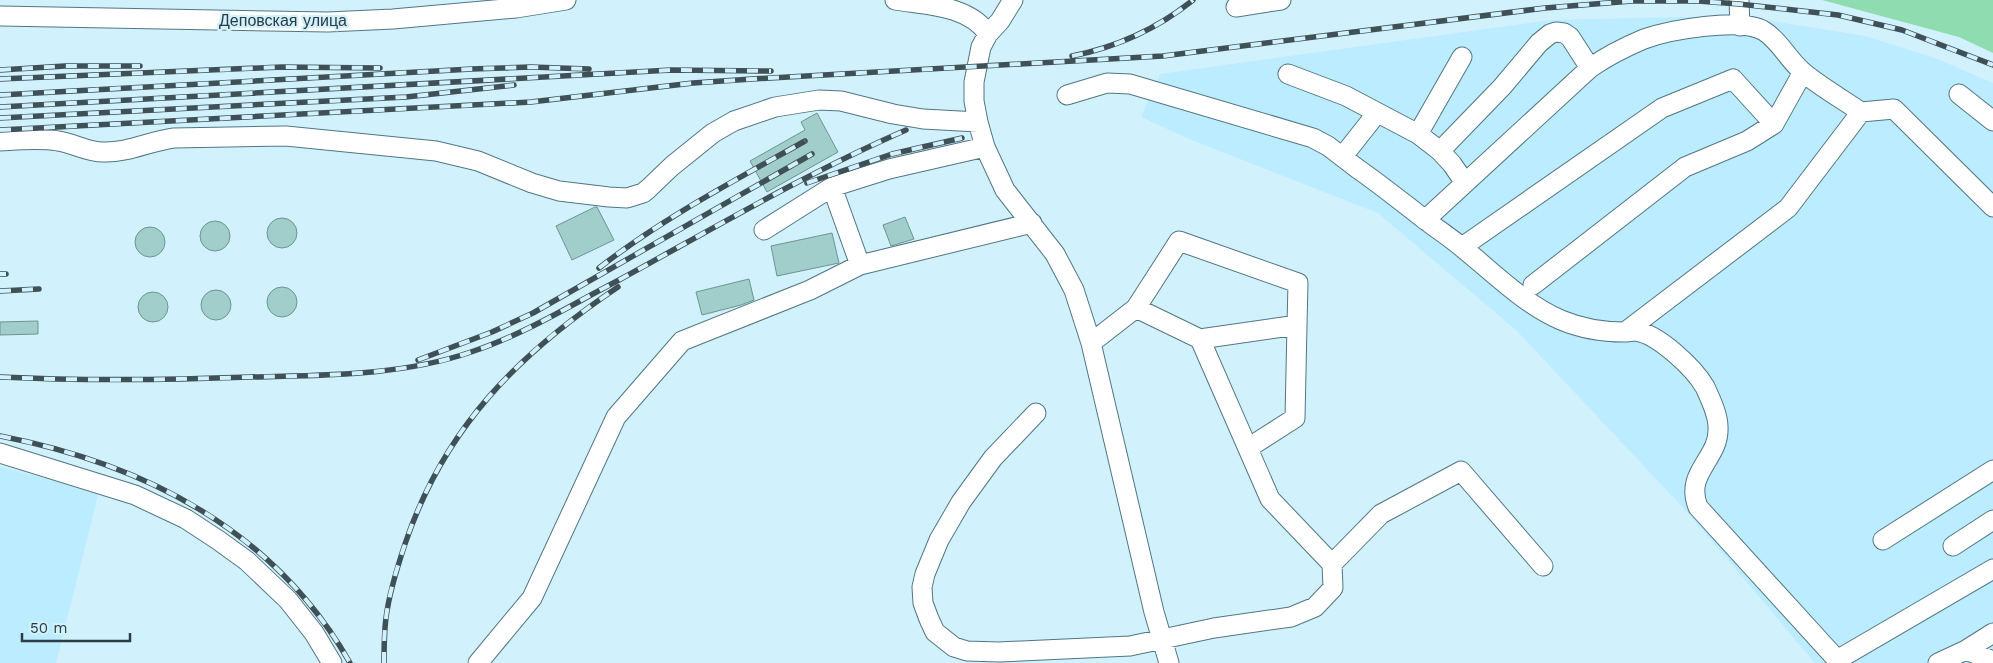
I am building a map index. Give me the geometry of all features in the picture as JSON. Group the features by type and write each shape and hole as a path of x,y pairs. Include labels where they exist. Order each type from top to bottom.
{"street":[{"name":"Деповская улица","path":"0,16 328,22 393,19 516,8 566,0"},
{"path":"895,0 962,12 985,29 988,34"},
{"path":"1013,0 1000,21 988,34 981,47 975,67 974,100 978,122 985,147 1005,190 1056,254 1074,290 1091,344 1161,639 1169,663"},
{"path":"1236,7 1282,0"},
{"path":"1738,0 1740,26"},
{"path":"1425,220 1590,68 1617,51 1646,39 1670,32 1702,27 1740,26 1764,31 1803,72 1861,112 1894,109 1993,207"},
{"path":"1440,152 1502,87 1539,43 1550,34 1564,33 1570,37 1590,68"},
{"path":"1418,134 1462,57"},
{"path":"1533,285 1686,167 1747,140 1774,124 1803,72"},
{"path":"1288,74 1346,96 1418,134 1452,164 1465,183"},
{"path":"1462,247 1662,108 1733,79 1774,124"},
{"path":"1067,95 1107,83 1130,84 1296,132 1328,146 1342,156 1462,247 1520,296 1562,320 1582,327 1625,332 1636,331 1655,340 1674,353 1692,369 1704,386 1718,426 1715,445 1697,476 1694,486 1694,497 1698,507 1838,662 1993,569"},
{"path":"1959,94 1993,122"},
{"path":"0,141 37,139 59,141 101,152 128,150 154,141 174,138 302,137 450,153 478,161 559,191 627,198 643,193 672,166 713,133 734,121 775,107 798,102 841,101 893,114 923,119 978,122"},
{"path":"1625,332 1788,208 1861,112"},
{"path":"1342,156 1377,113"},
{"path":"764,230 832,187 889,169 985,147"},
{"path":"832,187 860,265"},
{"path":"478,663 532,598 616,417 682,341 810,290 860,265 1032,223"},
{"path":"1091,344 1136,308 1179,241 1298,283 1295,418 1248,448"},
{"path":"1136,308 1200,339 1297,325"},
{"path":"1036,413 986,467 961,502 939,540 925,574 922,587 923,604 932,626 945,641 954,647 980,652 1130,646 1214,628 1291,617 1315,607 1333,588 1332,564 1270,498 1200,339"},
{"path":"0,453 135,495 186,519 247,561 288,600 314,633 332,663"},
{"path":"1332,564 1381,514 1461,470 1543,566"},
{"path":"1883,540 1993,470"},
{"path":"1953,546 1993,520"},
{"path":"1938,663 1966,650 1993,633"},
{"path":"1966,650 1993,661"}],"shaded area":[{"path":"1676,17 1765,20 1865,36 1935,58 1993,83 1993,663 1815,663 1689,514 1517,331 1378,213 1189,139 1141,117 1160,74 1551,20"},
{"path":"0,467 55,481 98,495 56,663 0,663"}],"green space":[{"path":"1822,0 1993,0 1993,53 1959,37"}],"building":[{"path":"817,113 838,152 767,192 750,161 805,130 801,122"},
{"path":"597,207 614,240 572,260 556,226"},
{"path":"905,217 914,239 891,246 883,225"},
{"path":"282,218 293,222 297,233 293,244 282,248 271,244 267,233 271,222"},
{"path":"215,221 226,225 230,236 226,247 215,251 204,247 200,236 204,225"},
{"path":"150,227 161,231 165,242 161,253 150,257 139,253 135,242 139,231"},
{"path":"832,233 839,263 777,276 771,246"},
{"path":"749,279 754,300 702,315 696,292"},
{"path":"282,287 293,291 297,302 293,313 282,317 271,313 267,302 271,291"},
{"path":"216,290 227,294 231,305 227,316 216,320 205,316 201,305 205,294"},
{"path":"153,292 164,296 168,307 164,318 153,322 142,318 138,307 142,296"},
{"path":"38,321 38,334 0,335 0,322"}],"railway":[{"path":"1072,56 1105,48 1136,36 1165,20 1193,0"},
{"path":"0,130 531,102 693,83 1163,56 1545,8 1632,1 1698,1 1838,15 1902,30 1993,65"},
{"path":"0,70 65,66 140,66"},
{"path":"0,79 282,67 380,68"},
{"path":"0,95 472,69 531,67 589,69"},
{"path":"0,107 671,70 771,71"},
{"path":"0,118 406,97 514,85"},
{"path":"0,377 126,380 307,376 390,370 444,360 490,345 528,328 833,164 906,130"},
{"path":"807,183 892,154 962,138"},
{"path":"599,268 674,216 805,141"},
{"path":"418,360 492,332 533,313 812,154"},
{"path":"0,274 6,274"},
{"path":"384,663 386,618 396,571 421,502 441,464 463,429 517,367 548,339 618,287"},
{"path":"0,291 39,289"},
{"path":"0,436 54,448 105,465 155,485 201,511 245,541 284,576 319,616 350,663"}]}
